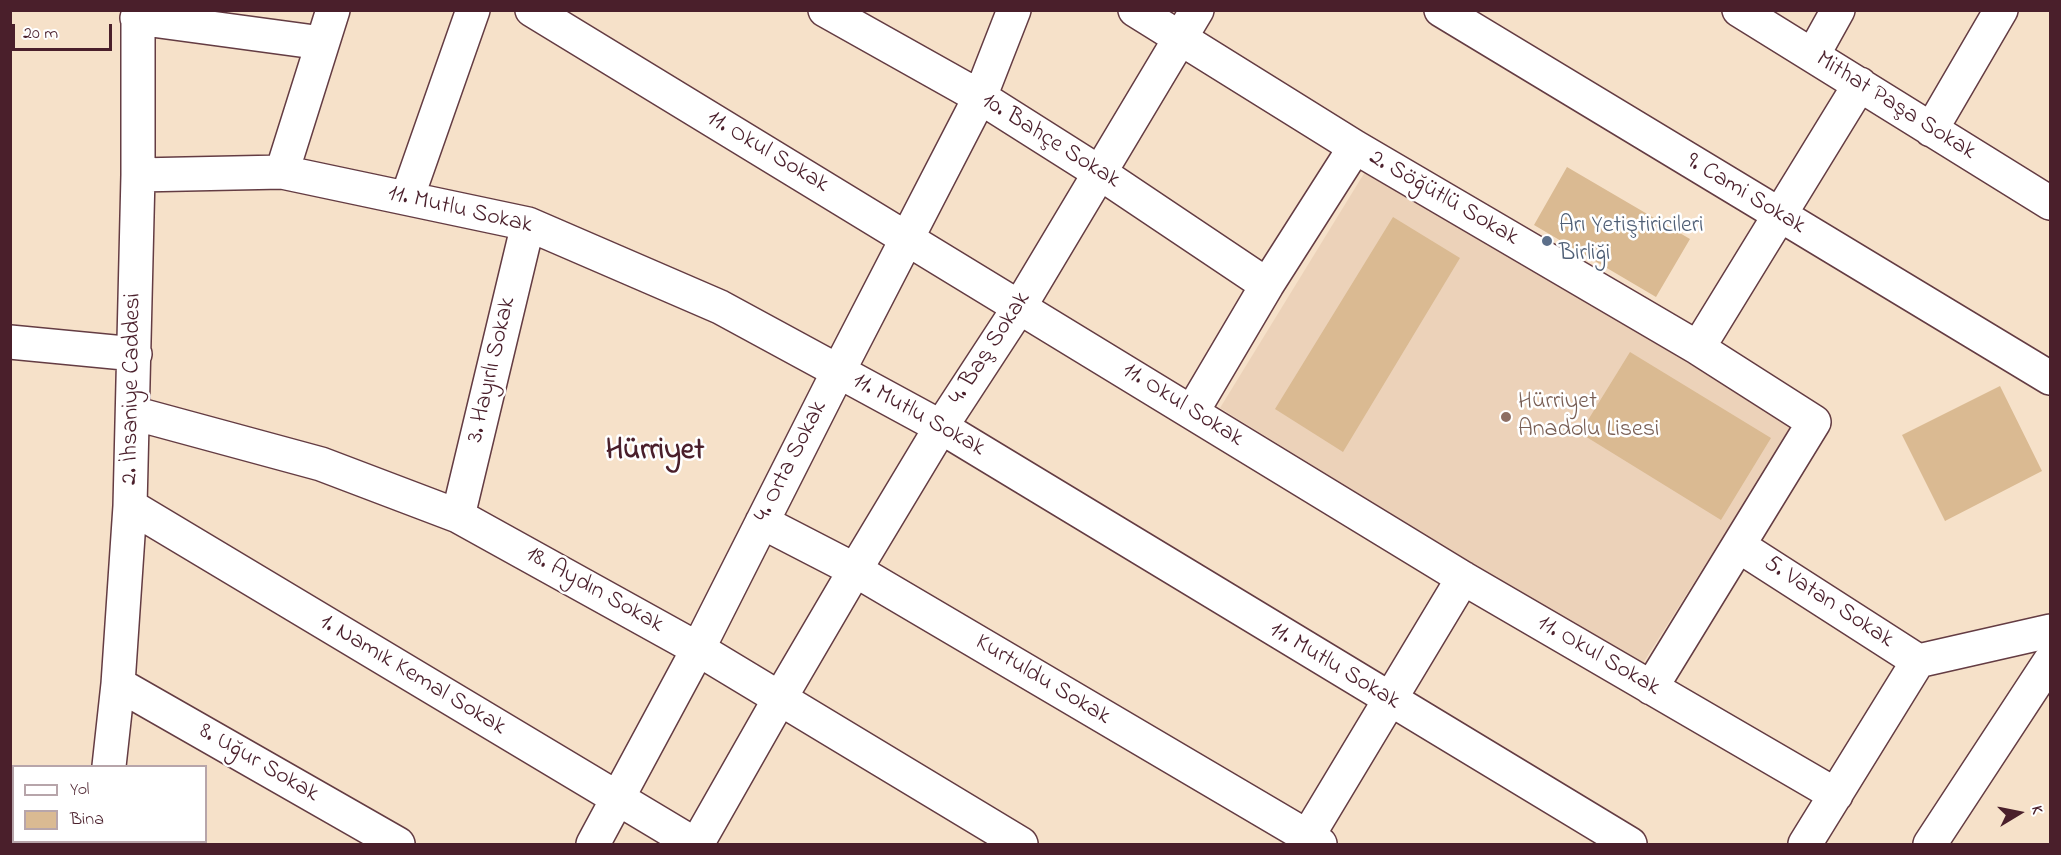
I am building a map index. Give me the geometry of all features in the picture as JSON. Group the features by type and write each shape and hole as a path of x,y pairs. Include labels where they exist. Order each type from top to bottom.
{"street":[{"path":"282,172 333,10"},
{"path":"407,198 474,10"},
{"name":"11. Okul Sokak","path":"532,10 572,22 907,239 1463,578 1836,795"},
{"name":"10. Bahçe Sokak","path":"825,10 980,97 1100,173 1267,285"},
{"name":"4. Orta Sokak","path":"593,844 698,649 980,97 1014,10"},
{"name":"2. Söğütlü Sokak","path":"1135,10 1355,147 1698,348 1814,422 1739,546"},
{"name":"4. Baş Sokak","path":"696,844 855,570 941,427 1020,306 1197,10"},
{"name":"9. Cami Sokak","path":"1441,10 2050,378"},
{"name":"Mithat Paşa Sokak","path":"1739,10 2050,203"},
{"path":"1813,55 1838,10"},
{"path":"1932,130 2001,10"},
{"path":"138,14 322,43"},
{"name":"2. İhsaniye Caddesi","path":"109,765 118,684 130,506 138,175 138,14"},
{"path":"1698,348 1860,84"},
{"path":"1191,412 1267,285 1355,147"},
{"name":"11. Mutlu Sokak","path":"138,175 282,172 528,224 720,307 941,427 1390,701 1630,844"},
{"name":"3. Hayırlı Sokak","path":"458,516 528,224"},
{"path":"10,342 135,354"},
{"name":"18. Aydın Sokak","path":"133,413 321,464 458,516 698,649 1021,844"},
{"name":"1. Namık Kemal Sokak","path":"130,506 617,800 696,844"},
{"name":"Kurtuldu Sokak","path":"762,522 855,570 1310,842"},
{"path":"1651,688 1739,546"},
{"name":"5. Vatan Sokak","path":"1739,546 1918,661"},
{"path":"1310,842 1463,578"},
{"path":"1805,844 1918,661 2050,631"},
{"path":"1930,844 2050,661"},
{"name":"8. Uğur Sokak","path":"118,684 398,844"}],"shaded area":[{"name":"Hürriyet Anadolu Lisesi","path":"1368,167 1792,427 1640,668 1220,408"}],"building":[{"path":"1567,167 1690,239 1656,297 1534,225"},
{"path":"1393,217 1460,258 1343,452 1275,409"},
{"path":"1630,352 1771,438 1721,520 1580,433"},
{"path":"2000,386 2042,471 1945,521 1902,435"}],"place":[{"name":"Arı Yetiştiricileri Birliği","path":"1547,241"},
{"name":"Hürriyet Anadolu Lisesi","path":"1506,417"}],"district":[{"name":"Hürriyet","path":"655,453"}]}
